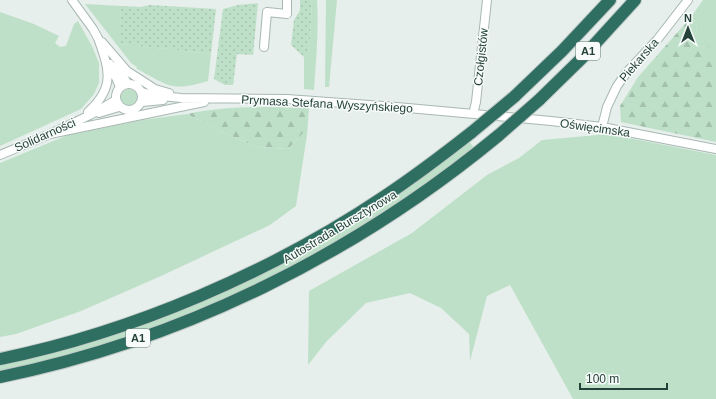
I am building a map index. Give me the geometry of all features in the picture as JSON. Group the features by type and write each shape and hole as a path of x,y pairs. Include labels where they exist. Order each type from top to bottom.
{"highway":[{"name":"Autostrada Bursztynowa","path":"0,359 66,342 132,322 190,299 259,268 315,239 384,196 472,132 514,97 562,51 610,0"},
{"name":"Autostrada Bursztynowa","path":"0,377 75,358 141,337 214,310 270,284 318,259 387,217 426,191 499,135 539,100 582,58 635,0"}],"street":[{"path":"72,0 93,29 124,86"},
{"path":"264,47 266,12 287,14 287,0"},
{"name":"Czołgistów","path":"473,114 476,102 487,0"},
{"name":"Piekarska","path":"602,127 607,107 617,86 627,72 657,40 688,0"},
{"path":"98,38 127,71 155,88 181,98"},
{"path":"66,127 96,105 107,84 107,63 98,38"},
{"path":"124,86 136,86 141,92 143,97 142,102 132,111 123,109 118,103 117,92 124,86"},
{"name":"Prymasa Stefana Wyszyńskiego","path":"141,92 181,98"},
{"name":"Prymasa Stefana Wyszyńskiego","path":"142,102 181,98 287,99 473,114"},
{"path":"50,134 224,98"},
{"name":"Solidarności","path":"0,155 118,103"},
{"name":"Oświęcimska","path":"473,114 602,127 716,149"}],"green space":[{"path":"300,0 312,0 309,57 304,57 291,45 294,20 300,10"},
{"path":"312,0 317,0 318,11 314,90 304,89 304,57 309,56"},
{"path":"326,0 337,0 329,87 325,87"},
{"path":"703,0 716,0 716,47 698,46 695,39 697,23 691,17"},
{"path":"258,3 253,55 237,54 233,85 225,85 214,79 223,9 238,5"},
{"path":"85,4 121,6 120,44 211,54 208,81 186,86 173,86 149,76 136,68 137,67 131,63"},
{"path":"150,5 216,9 211,54 119,44 121,6 141,7"},
{"path":"0,12 34,24 59,36 55,43 60,47 66,46 74,24 78,21 92,46 99,63 99,83 94,94 81,109 0,146"},
{"path":"691,17 697,23 695,39 698,46 716,47 716,142 621,122 620,106 638,77"},
{"path":"129,89 135,92 138,98 135,104 129,107 123,104 120,98 123,92"},
{"path":"229,108 309,108 307,135 303,133 288,149 257,147 224,133 187,114"},
{"path":"187,114 224,133 257,147 288,149 303,133 307,135 296,206 270,225 161,276 81,311 16,334 0,337 0,163 68,135 142,120"},
{"path":"608,134 716,155 716,399 573,399 510,285 487,296 470,361 469,334 441,308 410,293 366,303 326,342 308,365 309,291 412,233 487,175 519,158 542,140"},
{"path":"468,140 475,149 408,198 314,256 215,304 147,331 89,350 0,372 0,363 228,287"}]}
